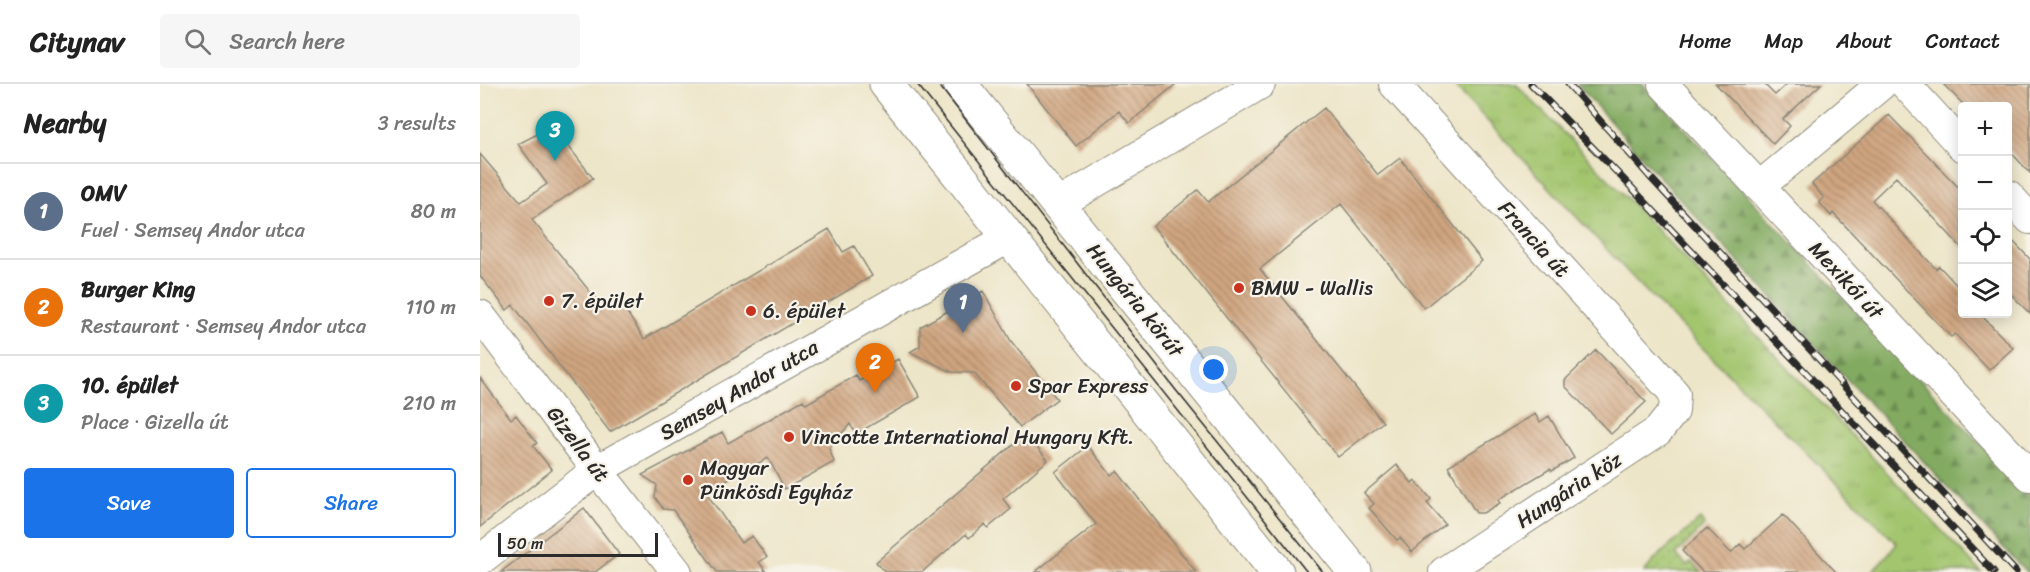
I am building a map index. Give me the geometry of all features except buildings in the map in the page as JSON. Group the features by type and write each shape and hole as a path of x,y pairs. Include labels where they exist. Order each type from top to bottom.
{"main road":[{"path":"886,84 1277,572"},
{"name":"Hungária körút","path":"960,84 1355,572"}],"street":[{"path":"1057,205 1260,84"},
{"name":"Francia út","path":"1394,84 1675,394"},
{"name":"Mexikói út","path":"1663,84 2030,476"},
{"path":"1759,187 1882,84"},
{"path":"1905,84 1958,142"},
{"path":"2012,200 2030,219"},
{"name":"Semsey Andor utca","path":"480,560 597,470 1010,237"},
{"name":"Gizella út","path":"480,315 677,572"},
{"name":"Hungária köz","path":"1444,572 1658,431 1674,411 1675,394"}],"green space":[{"path":"1453,84 1516,84 1981,572 1872,572 1897,544 1637,282"},
{"path":"1577,84 1643,84 2030,497 2030,572 2026,572 1654,171"},
{"path":"1700,519 1705,525 1676,554 1687,566 1691,562 1701,572 1644,572 1657,557"}],"tram line":[{"path":"917,84 1307,572"},
{"path":"938,84 1175,389 1323,572"}],"railway":[{"path":"1531,84 1994,572"},
{"path":"1568,84 1649,176 2016,572"}],"place":[{"name":"10. épület","path":"555,161"},
{"name":"BMW - Wallis","path":"1239,288"},
{"name":"7. épület","path":"549,301"},
{"name":"6. épület","path":"751,311"},
{"name":"OMV","path":"963,333"},
{"name":"Spar Express","path":"1016,386"},
{"name":"Burger King","path":"875,393"},
{"name":"Vincotte International Hungary Kft.","path":"789,437"},
{"name":"Magyar Pünkösdi Egyház","path":"688,480"}]}
